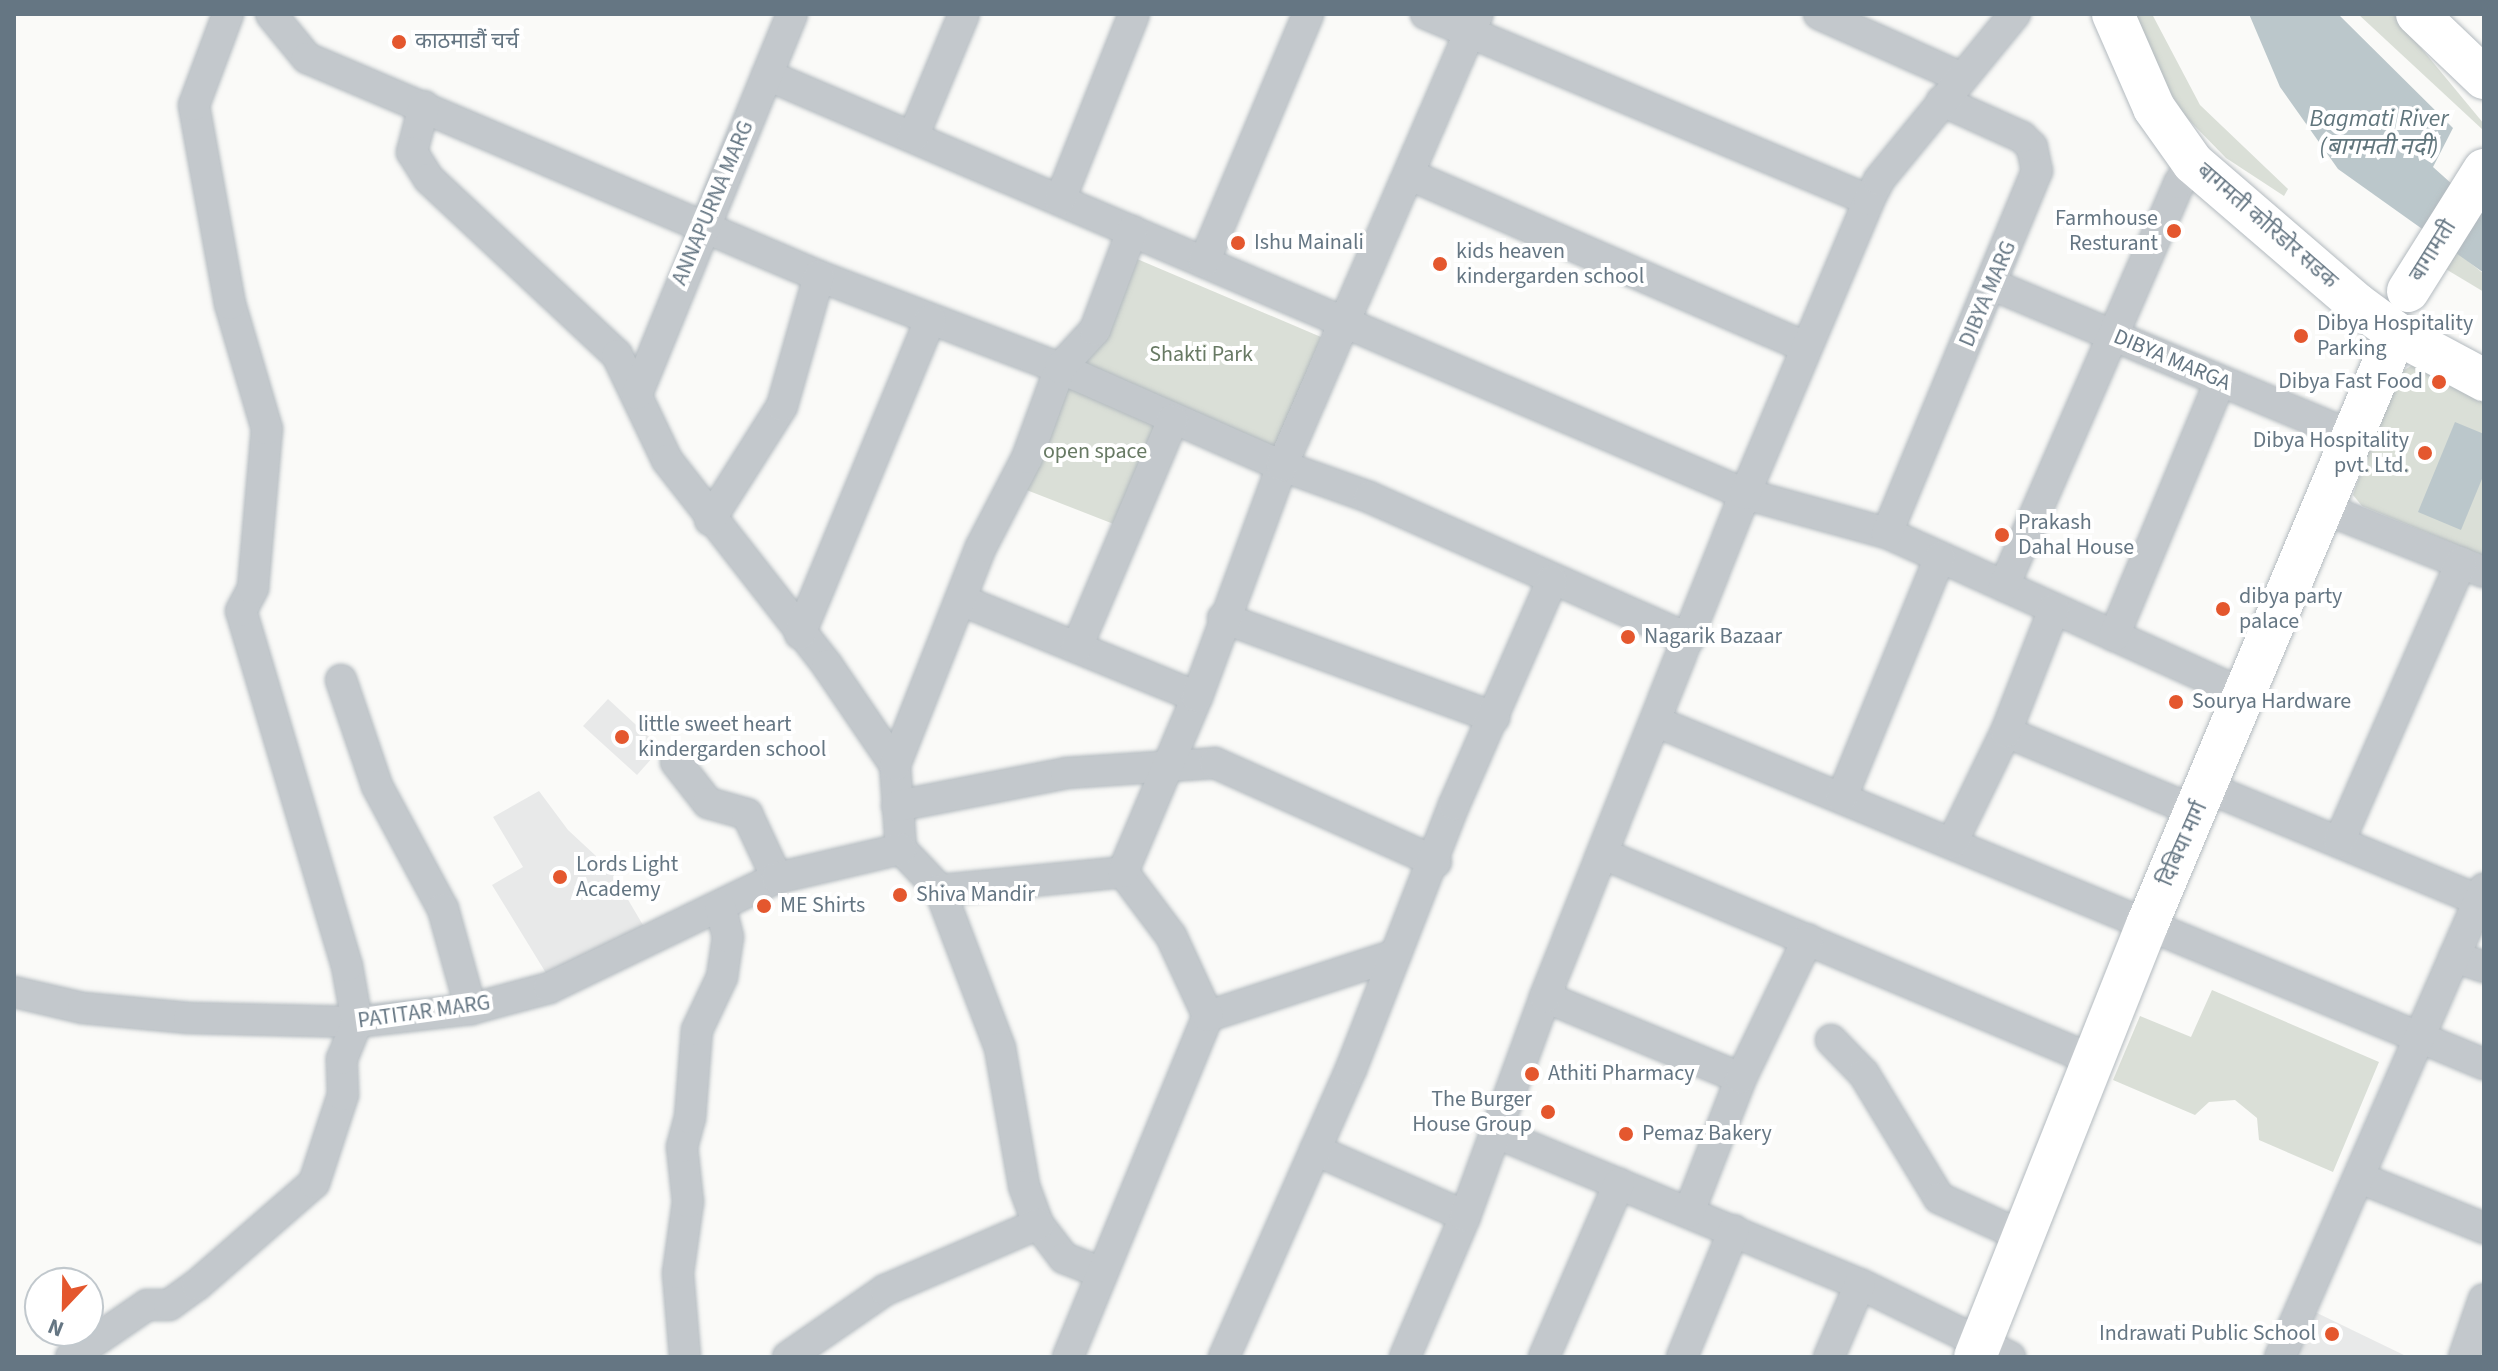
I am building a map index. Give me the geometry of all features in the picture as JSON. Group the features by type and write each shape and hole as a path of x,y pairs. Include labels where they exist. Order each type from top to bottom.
{"main road":[{"name":"बागमती कोरिडोर सडक","path":"2113,14 2154,108 2193,163 2279,241 2396,333 2484,380"},
{"path":"2417,14 2484,78"},
{"name":"बागामती","path":"2408,291 2484,170"},
{"name":"दिबिया मार्ग","path":"1988,1353 2022,1236 2147,925 2396,333"}],"street":[{"path":"71,1357 147,1305 169,1305 188,1292 314,1183 343,1095 342,1059 357,1022 347,966 241,611 253,588 267,429 230,304 194,105 228,14"},
{"path":"271,14 307,58 819,276 1060,368 1282,466 1369,497 1552,581 1689,639"},
{"name":"ANNAPURNA MARG","path":"637,394 792,14"},
{"path":"913,137 964,14"},
{"path":"1060,200 1134,14"},
{"path":"1204,262 1308,14"},
{"path":"1426,14 1474,24 1869,200"},
{"path":"1821,14 1962,78"},
{"path":"1405,1357 1465,1216 1545,997 1657,722 1745,494 1869,200 1879,180 2015,14"},
{"path":"1123,872 1197,697 1223,618 1282,466 1474,24"},
{"path":"767,75 1745,494 1887,533 2246,695"},
{"name":"DIBYA MARG","path":"1887,533 2029,194 2035,158 2022,137 1942,101"},
{"path":"424,106 412,152 429,179 617,355 667,460 895,765"},
{"path":"2004,586 2116,336 2179,183 2193,163"},
{"path":"1410,175 1806,347"},
{"path":"1102,1273 1064,1258 1038,1224 1024,1186 1000,1048 940,890 901,849 895,765 961,600 1027,458 1060,368 1095,330 1132,231"},
{"path":"710,520 782,406 819,276"},
{"name":"DIBYA MARGA","path":"1993,285 2352,436"},
{"path":"800,634 930,320"},
{"path":"2114,636 2220,381"},
{"path":"1077,647 1173,420"},
{"path":"2323,508 2473,567 2339,842"},
{"path":"1842,797 1940,557"},
{"path":"1224,1357 1315,1150 1436,862 1454,805 1552,581"},
{"path":"961,600 1197,697"},
{"path":"1952,843 2006,732 2054,609"},
{"path":"1223,618 1494,717"},
{"path":"341,680 377,786 443,909 471,1009"},
{"path":"1657,722 2484,1064"},
{"path":"2006,732 2202,800 2339,842 2482,895 2280,1357"},
{"path":"676,762 708,803 747,814 777,878"},
{"path":"897,806 1066,773 1171,762 1215,763 1436,862"},
{"name":"PATITAR MARG","path":"14,992 83,1008 189,1018 357,1022 471,1009 549,988 721,908 777,878 901,849"},
{"path":"1603,854 2093,1060"},
{"path":"940,890 1123,872"},
{"path":"1068,1357 1208,1016 1171,936 1123,872"},
{"path":"685,1357 678,1273 688,1202 682,1147 690,1118 697,1030 724,963 728,937 721,908"},
{"path":"1689,1212 1741,1078 1808,939"},
{"path":"1208,1016 1395,955"},
{"path":"2454,957 2484,967"},
{"path":"1545,997 1741,1078"},
{"path":"1831,1040 1864,1074 1939,1198 2022,1236"},
{"path":"1494,1132 1860,1284 1988,1353"},
{"path":"1315,1150 1465,1216"},
{"path":"2360,1178 2484,1228"},
{"path":"1544,1357 1619,1184"},
{"path":"788,1357 885,1290 1038,1224"},
{"path":"1682,1357 1734,1230"},
{"path":"1829,1357 1860,1284"},
{"path":"2464,1357 2484,1299"}],"shaded area":[{"name":"little sweet heart kindergarden school","path":"608,699 661,748 637,775 583,726"},
{"name":"Lords Light Academy","path":"539,791 568,830 610,869 650,937 549,978 492,885 523,867 493,817"},
{"name":"Indrawati Public School","path":"2313,1311 2408,1357 2293,1357"}],"green space":[{"path":"2136,14 2152,14 2200,105 2288,189 2284,196 2226,158 2184,115 2165,84"},
{"path":"2358,14 2393,14 2484,124 2483,130"},
{"path":"2454,250 2484,274 2484,292 2444,268"},
{"name":"Shakti Park","path":"1130,256 1321,337 1272,455 1080,373"},
{"name":"Dibya Hospitality pvt. Ltd.","path":"2418,362 2484,393 2484,556 2362,506 2353,495 2386,399 2404,370"},
{"name":"open space","path":"1062,372 1173,420 1129,530 1024,489"},
{"path":"2212,990 2379,1062 2333,1172 2259,1140 2257,1118 2235,1100 2209,1102 2195,1115 2113,1080 2140,1016 2191,1037"}],"water":[{"name":"Bagmati River (बागमती नदी)","path":"2249,14 2338,14 2453,128 2433,167 2472,202 2484,202 2484,273 2338,169 2280,87"},
{"path":"2455,422 2484,434 2484,474 2461,530 2418,512"}],"place":[{"name":"काठमाडौं चर्च","path":"399,42"},
{"name":"Farmhouse Resturant","path":"2174,231"},
{"name":"Ishu Mainali","path":"1238,243"},
{"name":"kids heaven kindergarden school","path":"1440,264"},
{"name":"Dibya Hospitality Parking","path":"2301,336"},
{"name":"Dibya Fast Food","path":"2439,382"},
{"name":"Dibya Hospitality pvt. Ltd.","path":"2425,453"},
{"name":"Prakash Dahal House","path":"2002,535"},
{"name":"dibya party palace","path":"2223,609"},
{"name":"Nagarik Bazaar","path":"1628,637"},
{"name":"Sourya Hardware","path":"2176,702"},
{"name":"little sweet heart kindergarden school","path":"622,737"},
{"name":"Lords Light Academy","path":"560,877"},
{"name":"Shiva Mandir","path":"900,895"},
{"name":"ME Shirts","path":"764,906"},
{"name":"Athiti Pharmacy","path":"1532,1074"},
{"name":"The Burger House Group","path":"1548,1112"},
{"name":"Pemaz Bakery","path":"1626,1134"},
{"name":"Indrawati Public School","path":"2332,1334"}]}
